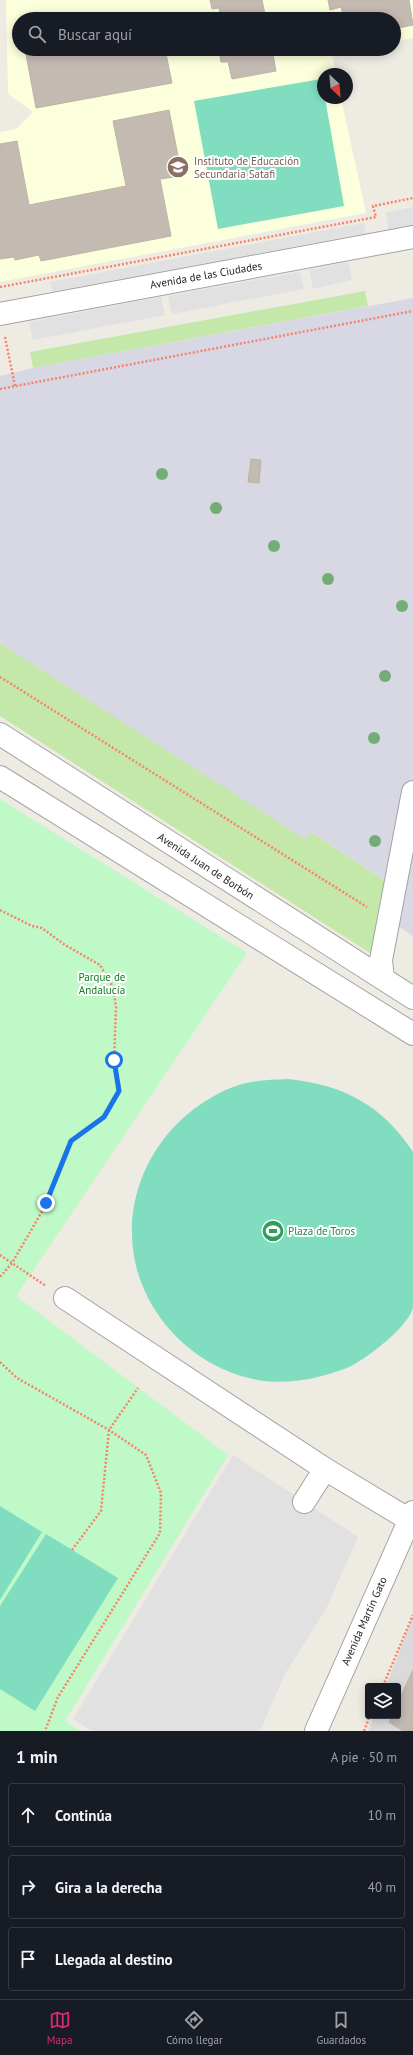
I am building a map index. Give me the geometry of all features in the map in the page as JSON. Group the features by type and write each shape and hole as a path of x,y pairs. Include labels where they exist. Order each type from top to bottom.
{"street":[{"name":"Avenida de las Ciudades","path":"0,314 413,237"},
{"name":"Avenida Juan de Borbón","path":"0,734 413,998"},
{"path":"0,777 413,1034"},
{"path":"383,979 381,960 413,792"},
{"path":"65,1298 325,1469 412,1518"},
{"path":"304,1502 325,1469"},
{"name":"Avenida Martín Gato","path":"316,1731 412,1518"}],"path":[{"path":"0,288 376,217 373,206 413,198"},
{"path":"0,389 413,311"},
{"path":"0,314 16,386"},
{"path":"0,677 389,920"},
{"path":"0,910 32,926 42,928 65,946 100,965 113,987 116,1007 114,1060 119,1091 104,1117 71,1141 46,1203 12,1263 0,1277"},
{"path":"0,1255 65,1298"},
{"path":"0,1362 17,1378 109,1430 146,1454 161,1493 160,1533 58,1697 45,1731"},
{"path":"72,1550 102,1511 109,1430 138,1388"},
{"path":"384,1683 413,1615"},
{"path":"364,1731 369,1719"}],"shaded area":[{"name":"Instituto de Educación Secundaria Satafi","path":"6,0 413,0 413,38 401,41 401,12 12,12 12,56 332,56 335,68 317,68 317,104 342,104 366,213 0,282 0,132 16,129 33,112 8,94"},
{"path":"413,207 413,226 389,231 386,213"},
{"path":"364,223 366,233 52,292 50,282"},
{"path":"348,262 352,280 313,289 309,270"},
{"path":"300,272 304,289 172,314 168,296"},
{"path":"161,297 165,315 33,340 29,322"},
{"path":"413,298 413,936 389,920 395,887 311,832 306,840 0,643 0,376 33,368"},
{"path":"233,1455 358,1537 326,1609 285,1674 260,1731 92,1731 73,1719"},
{"path":"413,1616 413,1731 368,1731 373,1719 401,1719 401,1683 387,1683"}],"green space":[{"path":"317,80 317,104 326,104 344,206 218,229 194,101"},
{"path":"365,291 368,306 33,368 30,352"},
{"path":"0,643 306,839 311,832 395,887 381,960 0,716"},
{"name":"Parque de Andalucía","path":"0,799 247,953 16,1296 228,1455 65,1721 80,1731 0,1731"},
{"name":"Plaza de Toros","path":"288,1079 327,1086 360,1100 375,1110 388,1122 413,1152 413,1307 404,1324 395,1333 355,1364 336,1372 313,1378 277,1382 253,1379 232,1373 195,1353 179,1339 164,1323 152,1306 136,1266 132,1238 134,1210 140,1183 151,1158 166,1136 185,1116 208,1100 233,1087 267,1080"},
{"path":"0,1506 42,1532 0,1600"},
{"path":"46,1534 118,1578 35,1711 0,1689 0,1606"}],"building":[{"path":"210,0 262,0 265,12 220,12 219,8 212,9"},
{"path":"328,0 409,0 413,25 401,28 401,12 342,12 341,7 330,10"},
{"path":"26,56 166,56 172,83 36,108"},
{"path":"220,56 273,56 276,71 232,79 228,62 221,62"},
{"path":"169,110 182,176 160,179 171,236 41,261 39,255 15,260 14,257 0,259 0,144 17,141 29,205 126,186 113,121"},
{"path":"251,459 261,460 259,483 248,482"},
{"path":"413,1670 413,1731 403,1731 389,1722 390,1719 401,1719 401,1696"}],"place":[{"name":"Instituto de Educación Secundaria Satafi","path":"178,167"},
{"name":"Plaza de Toros","path":"273,1231"}],"route":[{"path":"46,1203 71,1141 104,1117 119,1091 114,1060"}]}
